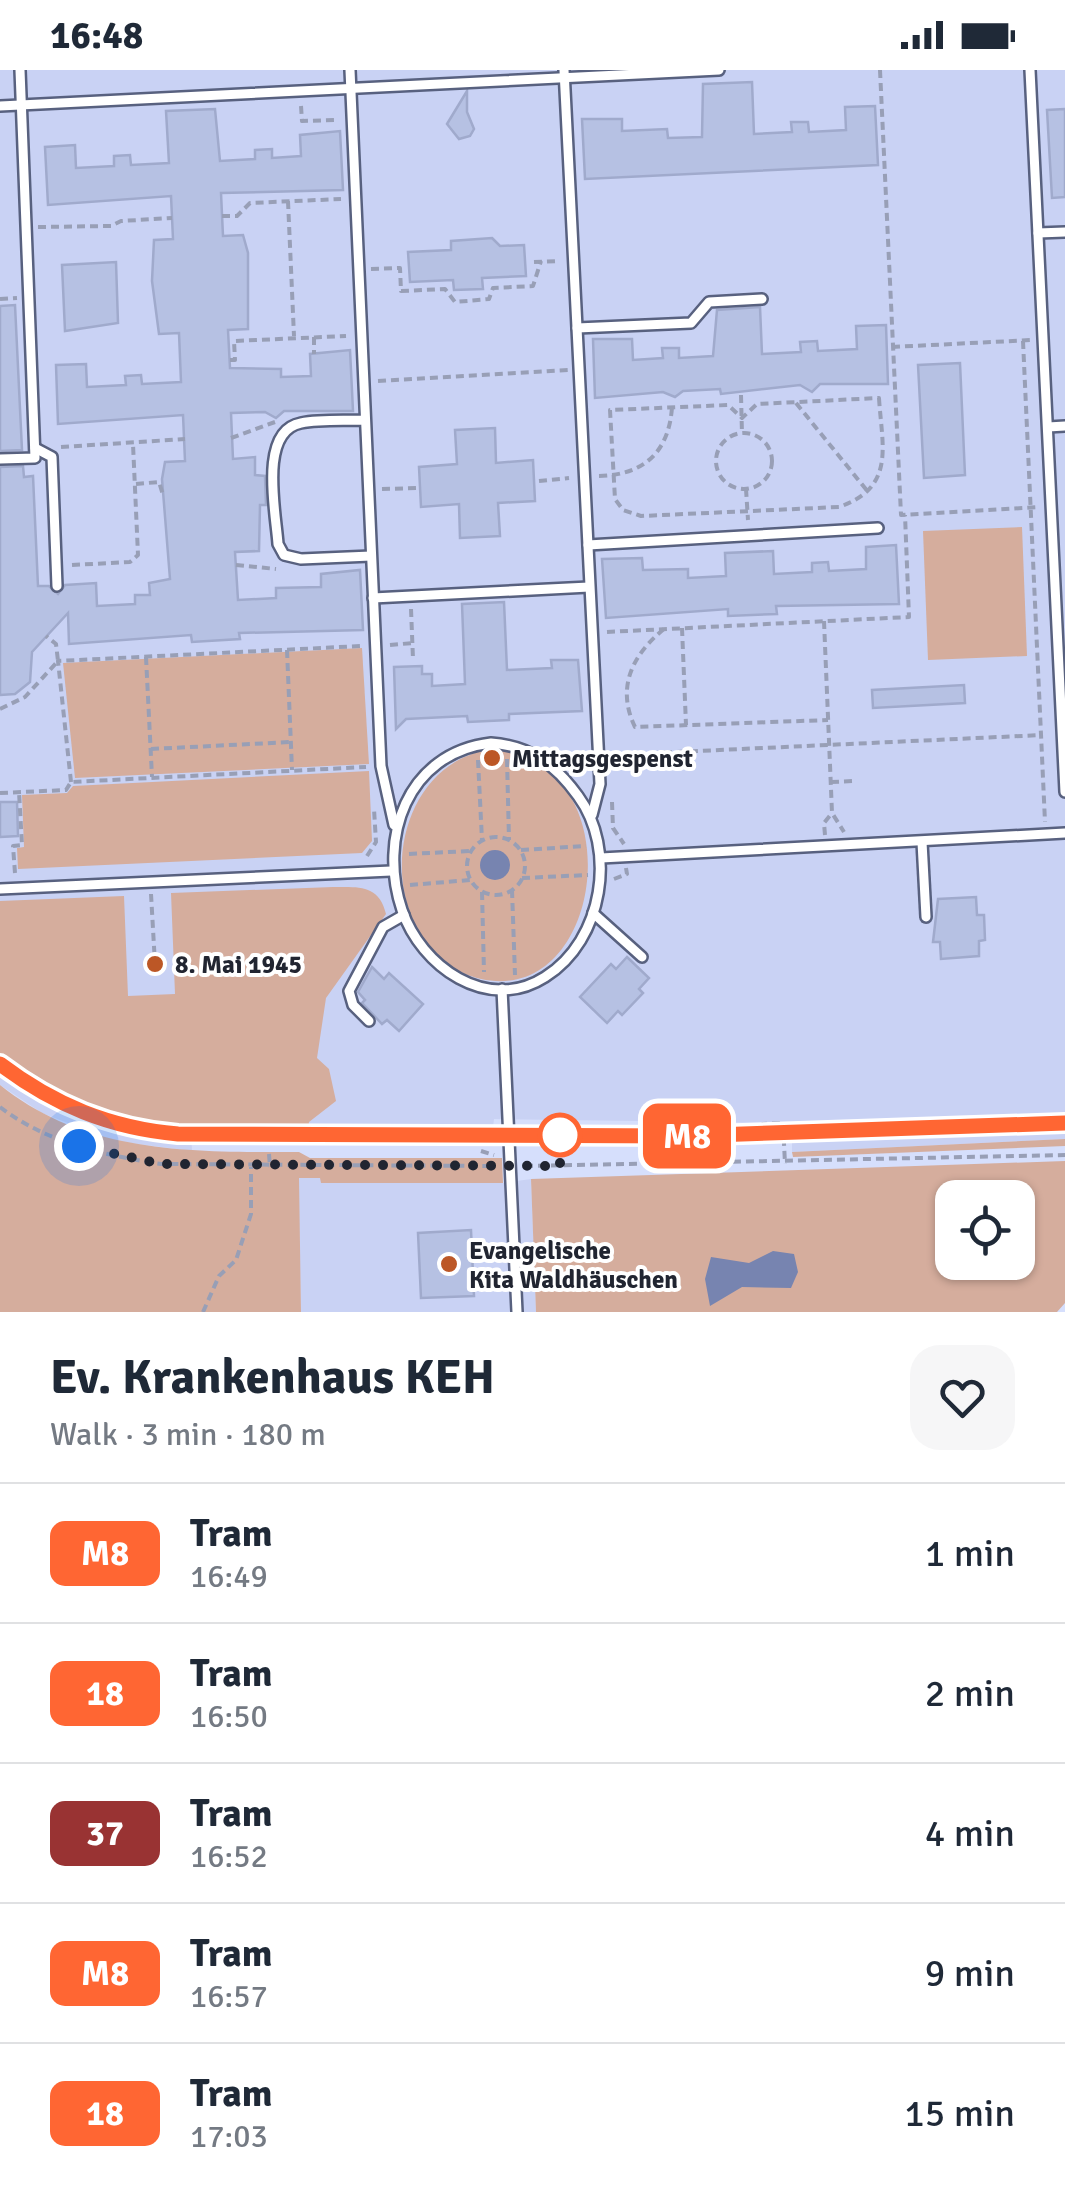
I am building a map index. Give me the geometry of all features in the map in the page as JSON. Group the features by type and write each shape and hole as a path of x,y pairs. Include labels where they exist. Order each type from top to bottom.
{"lane":[{"path":"0,459 36,458 20,70"},
{"path":"350,70 381,766 394,825 394,886 424,953 447,973 484,988 502,990 544,978 565,961 593,913 601,858 592,815 556,769 538,756 506,744 477,744 432,769 394,825"},
{"path":"0,106 564,74 719,70"},
{"path":"1030,70 1065,792"},
{"path":"564,74 600,784 592,815"},
{"path":"1038,233 1065,232"},
{"path":"577,328 691,323 710,302 762,299"},
{"path":"364,420 296,423 278,437 273,453 278,544 284,554 301,559 370,556"},
{"path":"1048,427 1065,426"},
{"path":"35,448 52,457 57,586"},
{"path":"588,545 878,528"},
{"path":"372,598 589,587"},
{"path":"601,858 1065,833"},
{"path":"922,842 926,917"},
{"path":"0,889 392,871"},
{"path":"593,913 642,957"},
{"path":"369,1021 352,1005 348,992 383,927 404,915"},
{"path":"502,990 518,1312"}],"path":[{"path":"880,70 901,515 1052,506"},
{"path":"300,89 302,121 352,119"},
{"path":"222,216 237,216 250,203 356,199"},
{"path":"288,201 294,338"},
{"path":"24,228 111,226 121,221 172,218"},
{"path":"358,269 400,268 401,291 445,290 455,302 489,300 493,288 534,286 538,262 574,260"},
{"path":"230,360 235,360 234,342 361,335"},
{"path":"314,338 314,354"},
{"path":"892,346 1044,340"},
{"path":"1023,341 1046,837"},
{"path":"363,382 579,370"},
{"path":"741,395 742,434"},
{"path":"880,398 883,460 878,480 869,493 839,507 641,516 623,510 615,499 610,410 728,405 742,418 757,404 880,398"},
{"path":"795,402 869,493"},
{"path":"538,480 634,471 658,454 670,435 672,407"},
{"path":"742,434 759,438 772,460 762,483 746,489 723,479 716,463 720,447 742,434"},
{"path":"35,448 185,439"},
{"path":"56,566 130,562 138,556 133,444"},
{"path":"136,484 159,482 163,495"},
{"path":"367,490 417,488"},
{"path":"746,489 748,535"},
{"path":"592,632 909,617 906,515"},
{"path":"411,596 414,659"},
{"path":"824,621 832,813 844,830 844,846"},
{"path":"664,628 636,658 626,681 627,710 635,727 828,720"},
{"path":"682,628 686,725"},
{"path":"0,793 66,790 70,782 56,644 46,636"},
{"path":"0,709 25,697 58,661 413,644"},
{"path":"287,650 292,771"},
{"path":"146,656 152,778"},
{"path":"610,755 1042,735"},
{"path":"151,748 290,742"},
{"path":"477,744 482,840"},
{"path":"506,744 509,840"},
{"path":"70,782 381,766"},
{"path":"831,782 854,782"},
{"path":"15,873 14,846 22,845 19,792"},
{"path":"358,858 374,849 374,804"},
{"path":"825,846 824,824 832,813"},
{"path":"392,855 469,851 482,840 509,840 521,850 600,845"},
{"path":"469,851 470,880 482,892 498,895 512,890 522,878 521,850"},
{"path":"522,878 601,875"},
{"path":"394,886 470,880"},
{"path":"150,882 155,964"},
{"path":"512,890 516,988"},
{"path":"482,892 484,988"},
{"path":"0,1107 52,1137 106,1155 161,1164 785,1164 1065,1155"},
{"path":"763,1128 762,1124 783,1123 785,1164"},
{"path":"521,1127 544,1130"},
{"path":"480,1151 481,1155 499,1155"},
{"path":"269,1154 270,1167"},
{"path":"202,1312 220,1276 236,1260 250,1214 251,1167"}],"shaded area":[{"path":"0,70 1065,70 1065,1113 788,1123 494,1119 493,1127 308,1128 308,1122 0,1046"},
{"path":"1022,527 1027,656 928,660 923,531"},
{"path":"362,648 369,764 75,778 63,663"},
{"path":"487,750 534,761 566,790 584,830 588,875 578,919 557,955 524,977 481,979 447,963 421,935 409,909 403,881 408,824 420,798 437,776 459,760"},
{"path":"369,771 372,841 362,853 18,869 17,848 24,847 22,795 67,793 73,786"},
{"path":"495,850 506,854 510,865 506,876 495,880 484,876 480,865 484,854"},
{"path":"333,887 373,892 386,914 326,998 317,1058 329,1069 336,1101 309,1122 308,1128 185,1126 108,1113 35,1081 0,1055 0,901 124,896 128,996 175,994 171,893"},
{"path":"0,1055 63,1098 92,1111 191,1127 192,1151 114,1141 42,1113 0,1085"},
{"path":"0,1085 69,1125 143,1145 299,1152 310,1158 502,1158 503,1183 321,1183 320,1178 299,1178 301,1312 0,1312"},
{"path":"1065,1118 1065,1139 792,1152 792,1130"},
{"path":"1065,1139 1065,1146 793,1157 792,1152"},
{"path":"1065,1161 1065,1303 1057,1312 536,1312 531,1179"},
{"path":"298,1178 321,1178 321,1183 503,1183 531,1179 536,1312 301,1312"},
{"path":"773,1251 794,1254 798,1272 791,1288 742,1287 710,1306 705,1279 711,1257 749,1263"}],"building":[{"path":"752,82 754,134 792,132 791,122 808,122 809,132 846,130 845,107 875,106 878,165 585,179 582,119 622,119 622,131 667,129 668,138 702,137 703,84"},
{"path":"467,91 467,112 474,129 470,136 459,139 447,124"},
{"path":"215,109 220,161 255,159 255,150 272,149 272,158 301,156 300,135 340,131 343,190 221,193 223,236 243,235 248,253 248,329 228,330 230,368 281,369 281,377 311,376 310,354 350,350 353,411 284,411 276,418 265,412 231,413 233,459 255,457 255,475 265,476 266,505 260,505 259,551 235,552 238,600 276,598 276,588 321,587 321,574 360,570 363,630 239,633 240,639 192,642 191,635 69,644 68,613 32,652 30,682 15,694 0,695 0,467 23,466 24,477 33,476 38,586 49,586 58,594 65,585 96,583 97,606 135,604 135,595 150,595 149,583 170,579 162,479 165,462 185,461 183,415 58,424 56,365 86,364 87,387 126,385 125,376 141,375 142,384 181,382 179,333 159,334 152,281 154,240 173,239 171,196 48,205 45,147 75,145 76,168 114,166 114,156 130,155 131,165 169,163 166,111"},
{"path":"1065,109 1065,197 1052,198 1047,110"},
{"path":"492,238 500,246 524,245 526,276 482,278 483,289 454,290 453,280 410,282 408,252 451,250 451,241"},
{"path":"116,262 118,323 65,331 62,265"},
{"path":"15,305 22,450 0,451 0,306"},
{"path":"760,307 762,354 801,352 800,342 817,341 818,351 857,349 856,326 886,325 888,384 820,384 812,392 800,385 721,394 720,389 683,391 675,397 663,392 595,398 593,339 632,339 633,360 663,358 662,348 679,348 679,358 713,356 717,310"},
{"path":"960,363 965,475 924,478 918,365"},
{"path":"495,428 496,463 533,460 535,501 498,503 500,536 460,538 459,504 421,507 419,467 457,464 455,430"},
{"path":"896,545 899,604 776,606 777,614 728,616 728,609 606,618 602,559 642,558 643,570 688,569 688,578 726,576 725,553 773,551 774,574 812,572 812,563 828,562 829,571 866,569 866,547"},
{"path":"504,602 507,670 552,668 551,660 578,660 582,711 509,714 509,720 468,722 467,716 406,719 396,729 394,667 422,666 422,674 432,674 432,686 465,684 462,604"},
{"path":"964,685 965,703 873,708 872,690"},
{"path":"0,802 17,802 18,836 0,837"},
{"path":"976,897 977,915 984,915 985,940 979,941 979,956 941,959 940,942 933,942 938,899"},
{"path":"627,957 649,978 639,989 643,993 622,1015 618,1011 607,1023 580,997 611,964 616,969"},
{"path":"372,967 384,979 389,973 423,1004 399,1031 387,1020 382,1024 362,1003 365,1000 358,992"},
{"name":"Evangelische Kita Waldhäuschen","path":"471,1230 474,1296 421,1298 418,1233"}],"tram line":[{"path":"0,1064 41,1092 84,1112 129,1126 178,1134 685,1136 1065,1123"},
{"name":"M8","path":"0,1064 52,1099 86,1115 137,1129 178,1134 685,1136 1065,1123"}],"place":[{"name":"Mittagsgespenst","path":"492,758"},
{"name":"8. Mai 1945","path":"155,964"},
{"name":"Evangelische Kita Waldhäuschen","path":"449,1264"}],"route":[{"path":"79,1146 106,1155 161,1164 560,1166 560,1135"}]}
